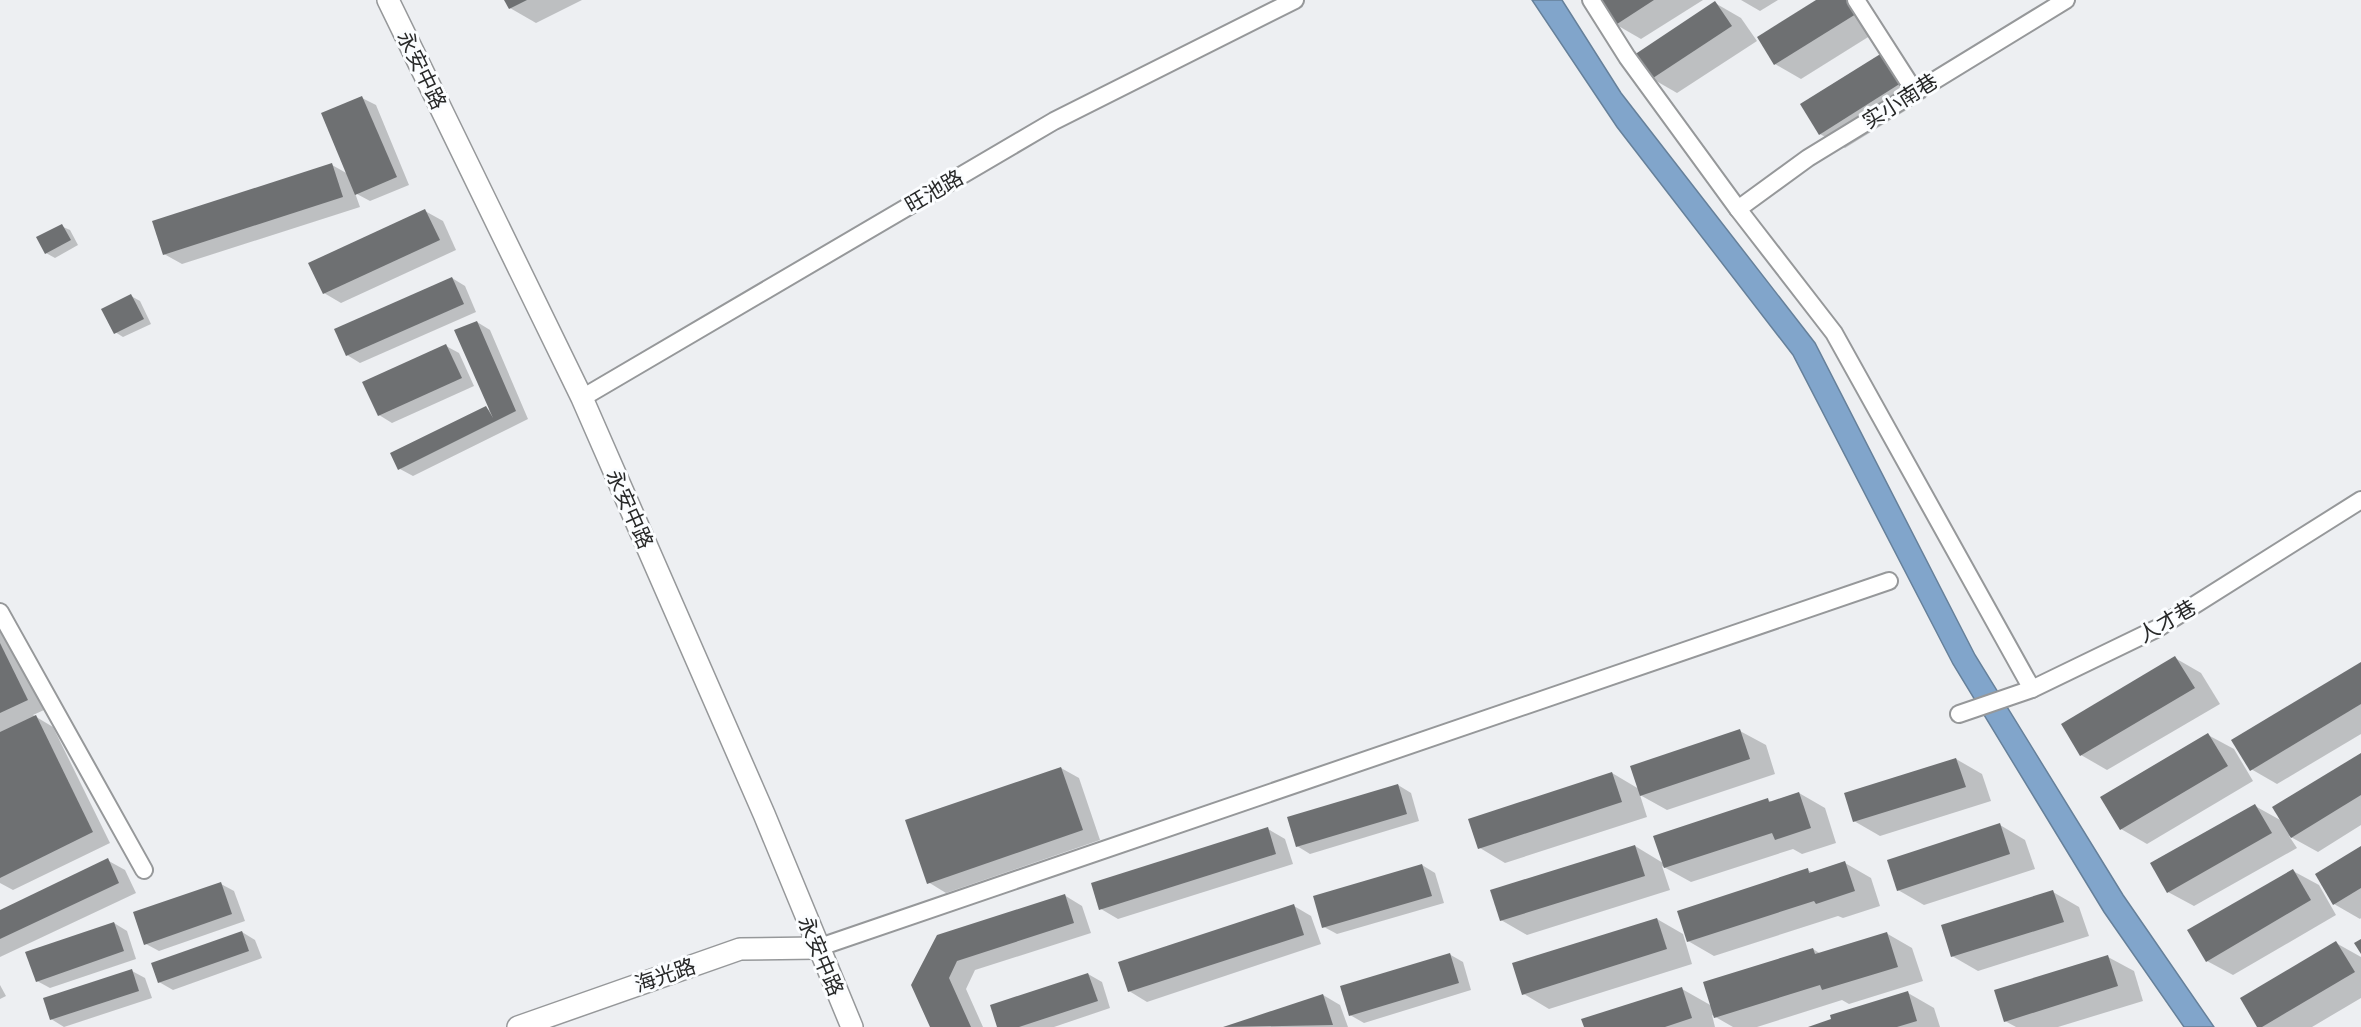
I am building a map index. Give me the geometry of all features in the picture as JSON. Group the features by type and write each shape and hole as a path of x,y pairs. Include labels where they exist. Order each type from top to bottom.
{"street":[{"name":"永安中路","path":"388,0 582,398 764,814 817,948 852,1027"},
{"name":"旺池路","path":"582,398 1054,122 1295,0"},
{"path":"1591,0 1627,57 1738,209 1834,333 2026,690"},
{"path":"1856,0 1915,92"},
{"name":"实小南巷","path":"1738,209 1808,158 2066,0"},
{"name":"人才巷","path":"1963,712 2026,690 2158,628 2361,500"},
{"path":"817,948 1888,581"},
{"path":"0,612 144,870"},
{"name":"海光路","path":"518,1027 740,949 817,948"}],"water":[{"path":"1532,0 1562,0 1621,93 1815,343 1975,655 2123,895 2214,1027 2184,1027 2104,912 1953,664 1793,355 1617,127"}],"building":[{"path":"504,0 527,0 509,9"},
{"path":"1602,0 1654,0 1614,26 1599,2"},
{"path":"1816,0 1847,0 1856,14 1774,65 1757,37"},
{"path":"1715,1 1732,26 1650,80 1634,55"},
{"path":"1882,53 1901,83 1819,135 1800,104"},
{"path":"362,96 397,177 355,195 321,113"},
{"path":"332,163 343,197 163,255 152,221"},
{"path":"425,209 440,240 323,294 308,263"},
{"path":"62,224 71,240 45,254 36,237"},
{"path":"452,277 464,304 346,356 334,329"},
{"path":"131,294 144,319 114,334 101,309"},
{"path":"477,321 516,411 398,470 390,453 486,406 493,418 454,330"},
{"path":"446,344 462,378 378,416 362,382"},
{"path":"0,643 28,700 0,713"},
{"path":"2175,656 2195,688 2080,756 2061,724"},
{"path":"2361,662 2361,704 2250,771 2231,740"},
{"path":"36,715 93,832 0,878 0,732"},
{"path":"1740,729 1750,759 1640,796 1630,766"},
{"path":"2208,733 2228,766 2120,830 2100,797"},
{"path":"2361,753 2361,795 2291,838 2272,807"},
{"path":"1956,758 1966,787 1853,822 1844,793"},
{"path":"1061,767 1083,830 927,884 905,820"},
{"path":"1612,772 1622,802 1478,849 1468,819"},
{"path":"1398,784 1407,814 1296,847 1287,817"},
{"path":"1799,792 1811,828 1775,840 1772,833 1664,868 1653,836 1768,798 1769,802"},
{"path":"2255,804 2272,833 2167,893 2150,863"},
{"path":"2000,823 2010,854 1897,891 1887,860"},
{"path":"1268,827 1276,854 1099,910 1091,883"},
{"path":"1635,845 1645,876 1500,921 1490,890"},
{"path":"2361,846 2361,888 2333,905 2315,874"},
{"path":"108,858 119,883 0,939 0,910"},
{"path":"1845,861 1855,891 1816,904 1814,901 1687,942 1677,911 1808,868 1809,873"},
{"path":"1422,864 1432,896 1322,928 1313,896"},
{"path":"2293,869 2311,900 2206,962 2187,930"},
{"path":"221,882 232,914 144,945 133,912"},
{"path":"2053,890 2064,922 1951,957 1941,925"},
{"path":"1065,894 1074,923 957,961 949,978 971,1027 930,1027 911,985 937,935"},
{"path":"1294,904 1304,935 1128,992 1118,962"},
{"path":"1657,918 1667,949 1522,995 1512,963"},
{"path":"114,922 124,951 36,982 25,952"},
{"path":"242,931 249,951 158,983 151,963"},
{"path":"1887,932 1898,967 1822,990 1820,985 1714,1018 1703,982 1813,948 1815,954"},
{"path":"2361,939 2361,954 2354,943"},
{"path":"2336,941 2355,972 2262,1027 2257,1027 2240,998"},
{"path":"1450,953 1459,983 1349,1016 1340,986"},
{"path":"2108,955 2118,986 2004,1022 1994,990"},
{"path":"132,969 139,991 50,1020 43,998"},
{"path":"1088,973 1098,1001 1019,1027 997,1027 990,1005"},
{"path":"1682,987 1692,1018 1665,1027 1584,1027 1581,1019"},
{"path":"1908,991 1917,1021 1897,1027 1808,1027 1831,1019 1830,1015"},
{"path":"1323,994 1333,1025 1223,1027"}]}
